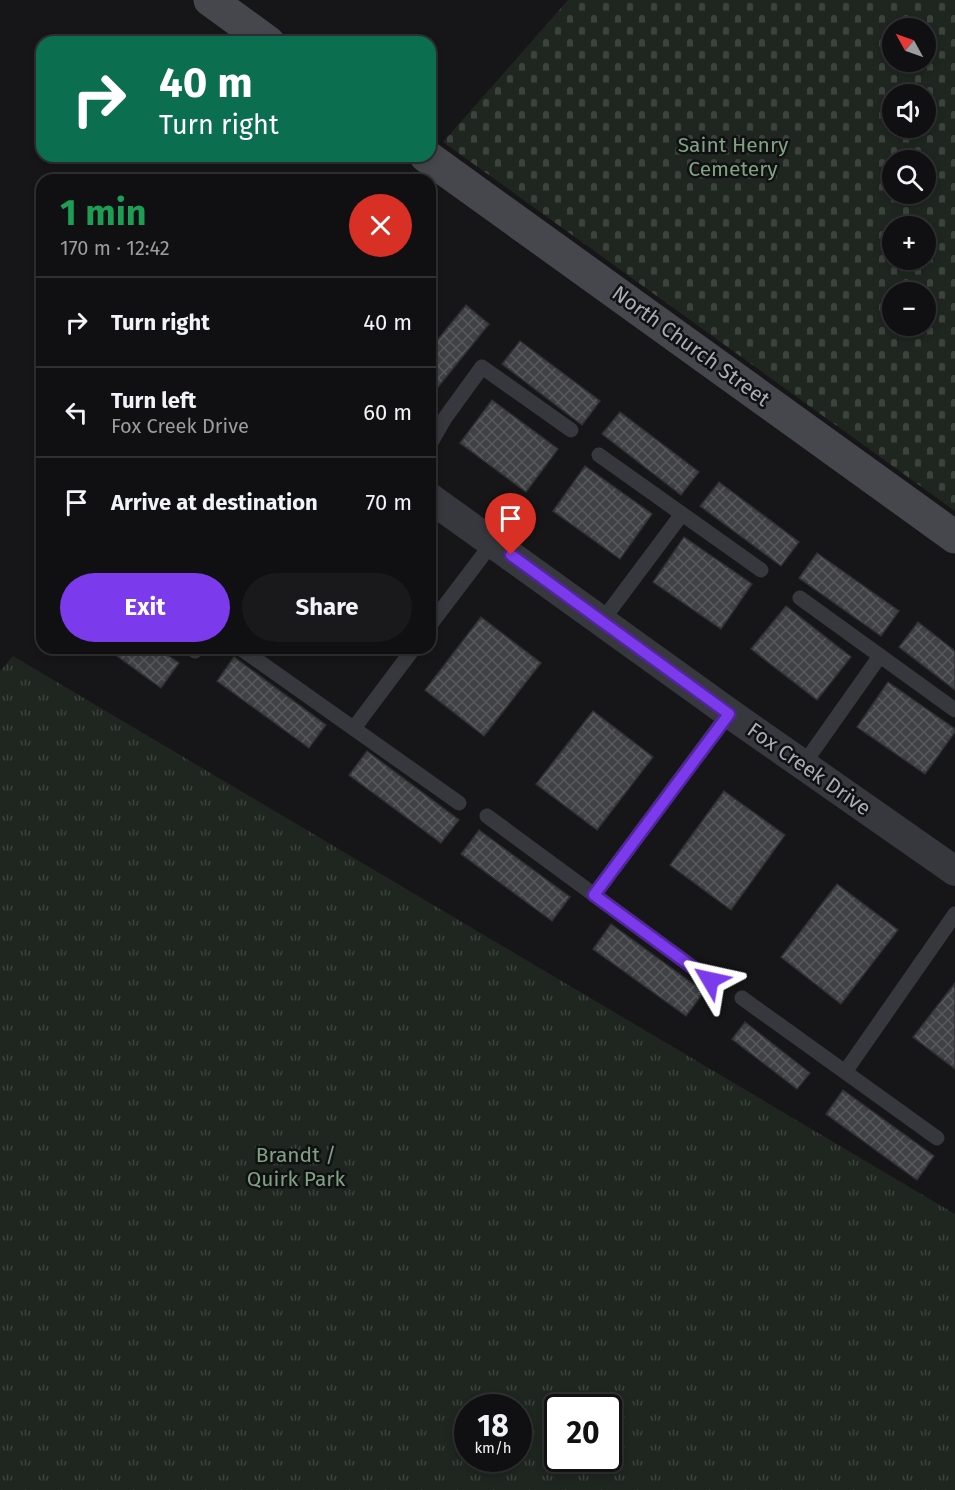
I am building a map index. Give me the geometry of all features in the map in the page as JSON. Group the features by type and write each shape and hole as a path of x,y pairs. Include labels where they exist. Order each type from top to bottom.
{"main road":[{"path":"210,0 260,36"},
{"name":"North Church Street","path":"434,162 955,537"}],"street":[{"name":"Fox Creek Drive","path":"436,502 729,714 955,870"}],"lane":[{"path":"436,434 482,367 571,430"},
{"path":"599,455 761,570"},
{"path":"602,621 682,514"},
{"path":"436,617 493,542"},
{"path":"800,598 955,710"},
{"path":"249,654 459,803"},
{"path":"354,728 410,654"},
{"path":"803,765 880,656"},
{"path":"594,895 729,714"},
{"path":"487,816 710,980"},
{"path":"845,1072 955,914"},
{"path":"742,998 937,1138"}],"green space":[{"name":"Saint Henry Cemetery","path":"568,0 955,0 955,511 443,142"},
{"name":"Brandt / Quirk Park","path":"13,656 955,1214 955,1490 0,1490 0,671"}],"building":[{"path":"466,305 489,324 436,390 436,342"},
{"path":"520,341 600,401 582,425 502,364"},
{"path":"492,400 558,449 526,492 460,443"},
{"path":"620,412 699,472 681,495 602,434"},
{"path":"585,466 652,514 620,559 553,511"},
{"path":"719,482 799,542 781,566 700,506"},
{"path":"684,537 752,584 721,629 653,582"},
{"path":"817,553 899,611 881,636 799,578"},
{"path":"786,606 851,657 817,700 751,649"},
{"path":"481,617 541,663 484,736 425,690"},
{"path":"918,622 955,651 955,690 899,647"},
{"path":"114,654 166,654 179,663 161,688"},
{"path":"234,657 326,725 309,748 217,681"},
{"path":"888,682 955,729 925,774 857,727"},
{"path":"593,711 653,757 597,830 536,784"},
{"path":"367,751 459,820 441,843 349,775"},
{"path":"724,791 785,835 731,910 670,865"},
{"path":"479,830 570,897 552,921 461,854"},
{"path":"837,884 898,930 841,1004 781,957"},
{"path":"611,924 704,992 686,1016 593,949"},
{"path":"955,983 955,1069 913,1037"},
{"path":"745,1022 810,1073 797,1089 732,1039"},
{"path":"843,1090 934,1156 917,1180 826,1114"}],"route":[{"path":"511,555 729,714 594,895 710,980"}]}
